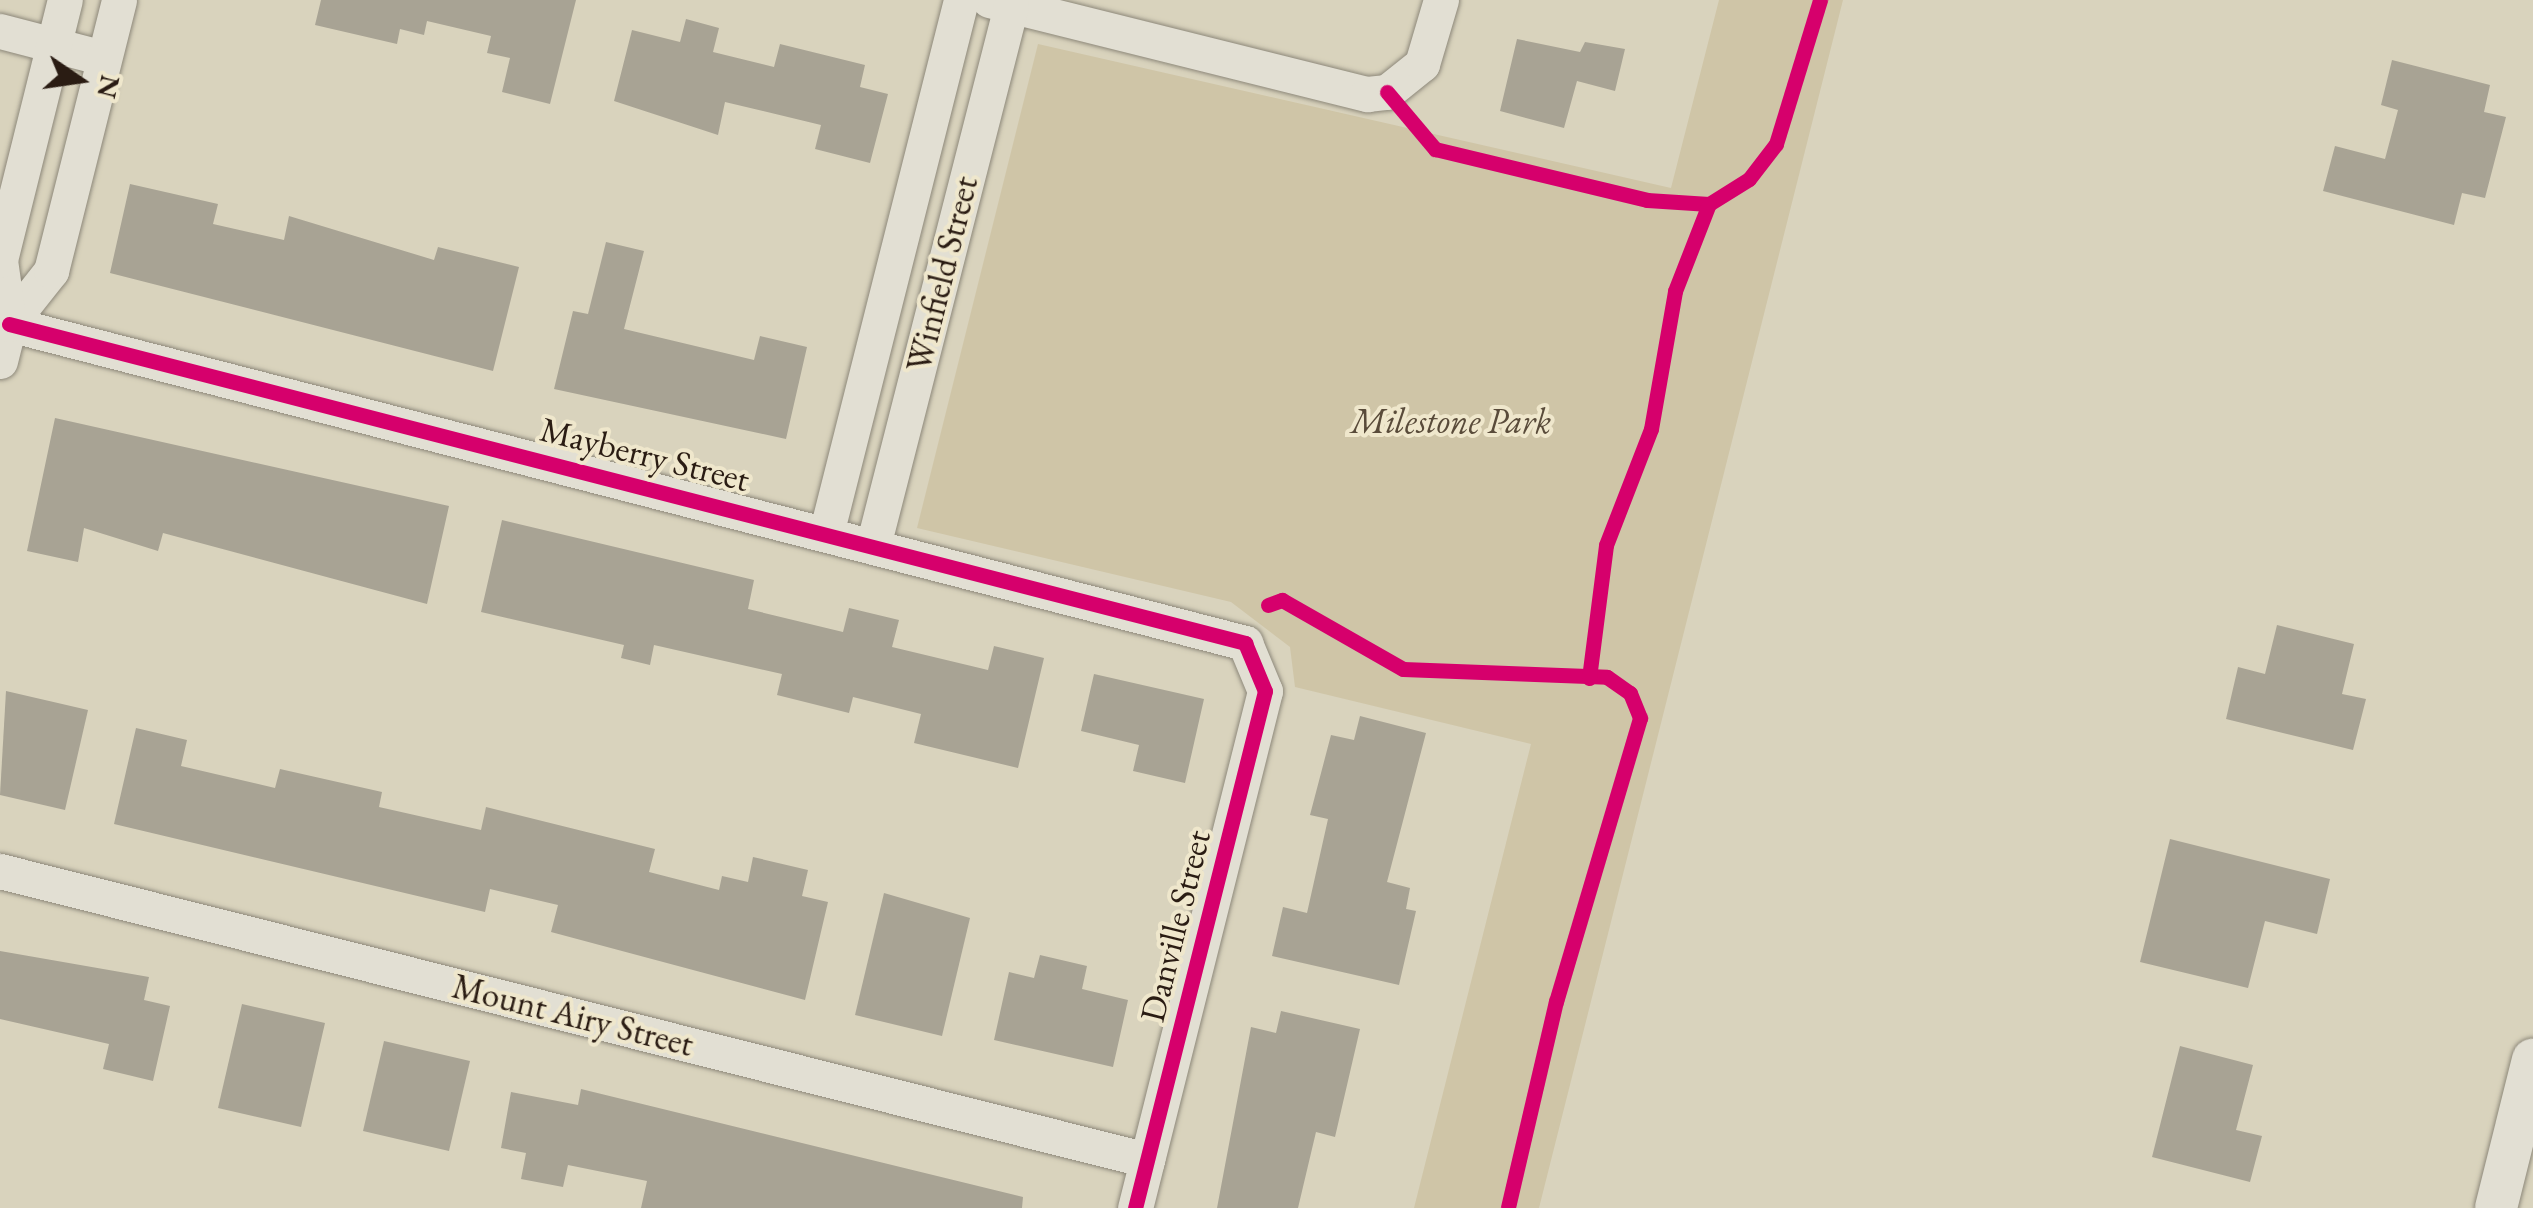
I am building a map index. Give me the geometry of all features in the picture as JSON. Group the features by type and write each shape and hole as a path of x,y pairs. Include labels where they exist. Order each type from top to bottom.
{"street":[{"path":"0,361 9,324 0,260 66,0"},
{"path":"9,324 51,272 119,0"},
{"name":"Winfield Street","path":"827,530 961,0"},
{"path":"1000,3 1367,94 1411,78 1440,0"},
{"name":"Winfield Street","path":"874,542 1000,3"},
{"path":"0,31 104,58"},
{"name":"Mayberry Street","path":"9,324 1228,633 1258,658"},
{"name":"Danville Street","path":"1135,1208 1265,691 1258,658"},
{"name":"Mount Airy Street","path":"0,870 1147,1160"},
{"path":"2496,1208 2533,1060"}],"green space":[{"name":"Milestone Park","path":"1719,0 1843,0 1539,1208 1414,1208 1531,744 1295,687 1290,647 1231,602 917,528 1038,44 1671,188"}],"building":[{"path":"321,0 576,0 550,104 502,92 510,58 487,53 491,36 427,21 424,35 400,29 397,44 315,25"},
{"path":"686,19 719,28 713,52 774,67 780,44 865,65 860,87 888,94 870,163 815,149 821,125 725,102 718,135 614,101 632,30 680,42"},
{"path":"1517,39 1580,52 1585,42 1625,49 1615,91 1577,81 1564,128 1500,111"},
{"path":"2392,60 2490,85 2484,112 2506,117 2485,198 2462,193 2454,225 2323,191 2335,146 2385,159 2398,110 2381,105"},
{"path":"130,184 218,204 213,224 284,240 289,216 434,260 438,247 519,267 493,371 110,273"},
{"path":"606,242 644,251 624,329 754,360 760,336 807,347 786,439 554,389 573,311 588,314"},
{"path":"55,418 449,506 427,604 163,533 158,551 84,528 78,562 27,551"},
{"path":"502,520 754,580 748,609 843,632 849,608 899,620 892,647 988,670 994,646 1044,658 1018,768 914,743 921,714 853,697 849,713 777,695 782,674 654,645 650,665 621,658 624,645 481,612"},
{"path":"2277,625 2354,644 2342,694 2366,699 2353,750 2226,719 2238,667 2265,674"},
{"path":"1094,674 1204,699 1185,783 1133,771 1139,745 1081,731"},
{"path":"6,691 88,710 65,810 0,795"},
{"path":"1360,716 1426,733 1387,882 1410,888 1406,909 1416,911 1399,985 1272,956 1283,907 1307,913 1328,819 1310,815 1331,735 1354,740"},
{"path":"136,728 187,740 181,766 275,788 280,769 382,792 379,807 481,830 486,807 655,849 649,872 719,890 722,876 748,882 753,857 808,870 802,896 828,902 805,1000 551,932 558,905 490,889 485,912 114,824"},
{"path":"2170,839 2330,879 2317,934 2265,921 2248,988 2140,962"},
{"path":"884,893 970,918 942,1036 855,1015"},
{"path":"0,951 149,977 144,1000 170,1006 153,1081 103,1069 109,1044 0,1019"},
{"path":"1040,955 1087,966 1082,989 1128,1000 1113,1067 994,1040 1009,972 1034,978"},
{"path":"242,1004 325,1023 301,1127 218,1108"},
{"path":"1281,1011 1360,1029 1335,1137 1316,1132 1298,1208 1217,1208 1251,1027 1276,1033"},
{"path":"384,1041 470,1061 449,1151 363,1131"},
{"path":"2180,1046 2253,1065 2236,1130 2262,1136 2250,1182 2152,1157"},
{"path":"581,1089 1023,1197 1022,1208 641,1208 647,1181 568,1165 563,1187 521,1179 526,1153 501,1148 511,1092 578,1105"}],"cycle path":[{"path":"1387,92 1435,149 1647,200 1709,204 1749,179 1776,144 1820,0"},
{"path":"1589,678 1606,545 1651,429 1675,291 1709,204"},
{"path":"9,324 1245,643 1265,691 1135,1208"},
{"path":"1268,605 1282,600 1403,669 1607,677 1630,693 1640,718 1556,1001 1508,1208"}]}
